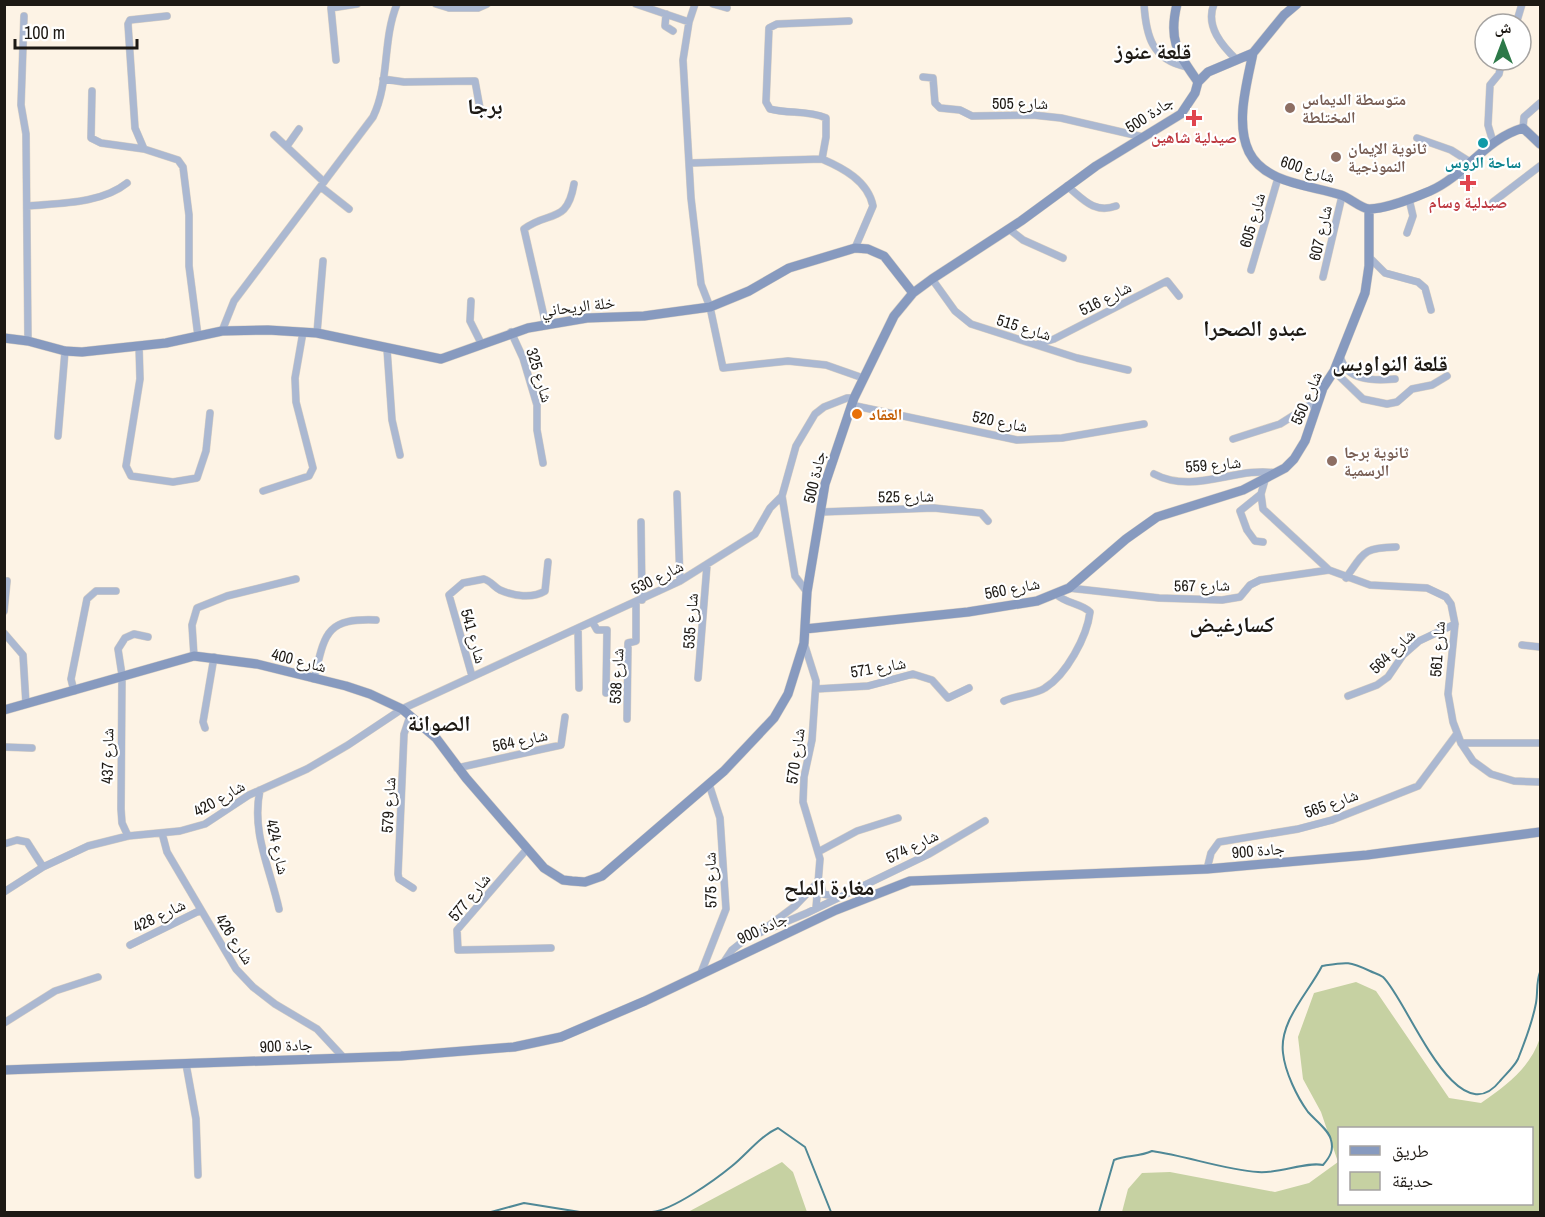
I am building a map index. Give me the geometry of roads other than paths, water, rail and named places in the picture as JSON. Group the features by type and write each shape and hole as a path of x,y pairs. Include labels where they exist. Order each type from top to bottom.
{"main road":[{"path":"1177,4 1174,41 1179,57 1198,82 1208,72 1253,53 1284,15 1297,4"},
{"name":"شارع 600","path":"1253,53 1243,112 1246,144 1258,164 1278,178 1342,196 1369,209"},
{"name":"جادة 500","path":"527,849 544,868 563,880 585,882 594,880 614,868 709,784 774,718 797,672 804,643 807,592 825,484 853,401 889,324 913,293 932,279 1009,229 1067,186 1181,114 1195,93 1198,82"},
{"path":"1369,209 1409,199 1458,176 1493,142 1508,133 1523,128 1540,144"},
{"name":"شارع 550","path":"1265,480 1291,463 1299,451 1318,400 1334,370 1365,293 1370,257 1369,209"},
{"path":"855,248 868,249 884,256 913,293"},
{"name":"خلة الريحاني","path":"4,338 28,340 65,351 100,351 217,332 303,332 441,359 511,332 546,325 595,317 644,316 710,307 749,291 789,267 855,248"},
{"name":"شارع 560","path":"805,629 997,608 1056,594 1069,588 1126,539 1157,517 1265,480"},
{"name":"شارع 400","path":"4,710 194,656 214,657 314,679 370,694 402,709 436,738 457,768 527,849"},
{"name":"جادة 900","path":"4,1070 454,1054 514,1047 561,1037 645,1001 836,910 910,881 1207,869 1367,855 1540,832"}],"street":[{"path":"336,60 331,8 357,4"},
{"path":"217,332 234,301 373,117 378,106 383,79 389,24 397,4"},
{"path":"436,4 478,8 486,4"},
{"path":"636,4 688,22"},
{"path":"695,4 688,22 683,60 692,198 701,284 710,307 723,368 789,361 826,365 863,378"},
{"path":"713,4 727,8"},
{"path":"1144,4 1146,29 1154,50 1169,61 1187,67"},
{"path":"1214,4 1213,26 1216,36 1237,60"},
{"path":"666,14 665,26 673,31"},
{"path":"24,16 21,105 27,134 28,340"},
{"path":"144,149 135,128 128,24 130,20 167,16"},
{"path":"822,159 826,137 826,117 814,113 771,109 766,102 769,28 777,24 849,21"},
{"path":"1493,142 1488,125 1490,85 1499,72"},
{"name":"شارع 505","path":"923,77 933,78 935,103 940,108 981,117 1033,115 1061,118 1143,137"},
{"path":"383,79 404,82 475,81 481,114"},
{"path":"92,91 91,138 101,143 144,149 178,160 183,167 189,215 188,256 198,336"},
{"path":"1523,128 1524,117 1540,103"},
{"path":"287,146 298,129"},
{"path":"274,135 349,209"},
{"path":"1417,138 1450,150 1470,162"},
{"path":"691,163 822,159 851,174 863,185 873,206 855,248"},
{"path":"1492,202 1540,166"},
{"path":"1458,176 1471,184"},
{"name":"شارع 605","path":"1251,270 1278,178"},
{"path":"27,206 98,197 117,191 127,183"},
{"path":"546,325 524,229 532,222 548,220 566,208 571,203 574,184"},
{"path":"1067,186 1095,209 1105,210 1116,206"},
{"name":"شارع 607","path":"1323,276 1342,196"},
{"path":"1407,233 1413,216 1409,199"},
{"path":"1009,229 1023,240 1063,258"},
{"path":"1370,257 1384,273 1411,279 1422,285 1431,310"},
{"path":"317,333 323,261"},
{"name":"شارع 515","path":"932,279 955,311 971,324 1077,358 1128,370"},
{"name":"شارع 516","path":"1037,344 1054,339 1167,282 1179,296"},
{"path":"471,301 470,321 481,343"},
{"path":"263,491 296,483 309,476 313,468 296,402 295,378 303,332"},
{"name":"شارع 325","path":"511,332 523,358 537,405 537,430 543,463"},
{"path":"139,346 140,379 126,466 131,476 173,482 197,478 206,451 210,413"},
{"path":"387,349 392,420 400,455"},
{"path":"58,436 65,351"},
{"path":"1340,355 1345,369 1363,379 1395,379"},
{"path":"1334,370 1364,399 1387,404 1397,402 1412,389 1432,385 1447,376"},
{"path":"1233,439 1280,424 1318,400"},
{"name":"شارع 520","path":"853,401 1017,440 1081,436 1144,424"},
{"name":"شارع 530","path":"402,709 680,582 755,534 770,508 782,496 796,446 815,414 824,407 853,401"},
{"name":"شارع 559","path":"1154,474 1170,481 1188,481 1217,480 1267,472 1276,473"},
{"path":"1263,542 1255,541 1246,530 1240,511 1261,494 1265,480"},
{"path":"677,494 680,582"},
{"name":"شارع 561","path":"1261,494 1263,509 1329,570 1346,578 1380,587 1436,591 1446,597 1451,604 1455,624 1447,690 1456,735 1473,761 1491,774 1514,781 1540,782"},
{"path":"782,496 795,576 807,592"},
{"name":"شارع 525","path":"821,512 934,508 981,513 988,521"},
{"path":"639,602 641,522"},
{"path":"1346,578 1360,556 1369,548 1396,547"},
{"name":"شارع 541","path":"472,676 449,596 463,583 484,579 499,589 518,594 540,594 545,591 548,562"},
{"name":"شارع 535","path":"698,678 707,565"},
{"name":"شارع 567","path":"1069,588 1159,598 1228,600 1240,597 1250,585 1260,580 1329,570"},
{"path":"194,656 192,625 197,608 227,596 296,579"},
{"path":"4,611 7,581"},
{"path":"74,691 71,680 87,599 96,591 116,591"},
{"path":"1004,701 1044,689 1059,674 1076,649 1090,612 1083,607 1064,601 1056,594"},
{"name":"شارع 538","path":"627,719 628,643 636,641 639,602"},
{"path":"314,679 330,629 338,623 349,620 376,620"},
{"path":"593,622 597,630 607,630 606,693"},
{"name":"شارع 564","path":"1348,696 1377,685 1388,677 1403,655 1419,641 1455,624"},
{"path":"578,629 579,688"},
{"path":"4,633 23,655 26,704"},
{"name":"شارع 437","path":"128,836 122,823 120,792 122,675 117,649 125,638 134,634 148,637"},
{"name":"شارع 570","path":"804,643 816,688 803,802 818,852 820,878 816,908"},
{"path":"1522,645 1540,647"},
{"path":"204,728 203,722 214,657"},
{"name":"شارع 571","path":"816,688 868,686 913,674 932,680 948,698 969,688"},
{"name":"شارع 420","path":"4,891 43,867 88,846 128,836 180,831 205,824 235,802 317,763 402,709"},
{"name":"شارع 579","path":"410,716 404,734 398,874 399,879 413,888"},
{"name":"شارع 564","path":"457,768 561,745 565,717"},
{"name":"شارع 565","path":"1207,869 1210,853 1219,842 1298,830 1332,820 1418,786 1456,735"},
{"path":"1461,743 1540,743"},
{"path":"4,747 32,748"},
{"name":"شارع 575","path":"701,973 726,909 720,818 709,784"},
{"name":"شارع 424","path":"260,790 256,809 257,828 279,909"},
{"path":"818,852 856,831 897,818"},
{"name":"شارع 574","path":"724,962 732,950 760,932 816,908 928,854 985,821"},
{"name":"شارع 426","path":"162,832 167,852 222,949 253,987 317,1029 343,1057"},
{"path":"4,844 17,840 27,842 43,867"},
{"name":"شارع 577","path":"527,849 457,930 458,950 551,948"},
{"path":"820,878 823,894 838,897"},
{"path":"760,932 795,906 813,889 820,878"},
{"name":"شارع 428","path":"130,945 201,910"},
{"path":"4,1023 55,991 98,977"},
{"path":"186,1064 196,1119 198,1175"}],"waterway":[{"path":"1540,958 1540,971"},
{"path":"1099,1212 1114,1160 1152,1151 1232,1169 1258,1172 1323,1165 1332,1150 1330,1136 1308,1112 1300,1099 1289,1076 1283,1053 1283,1041 1290,1018 1322,966 1352,964 1383,977 1434,1058 1450,1079 1467,1091 1483,1094 1500,1081 1518,1059 1535,1009 1540,972"},
{"path":"652,1212 671,1206 705,1186 732,1166 765,1136 778,1128 805,1147 831,1212"},
{"path":"491,1212 524,1203 580,1212"}],"place":[{"name":"متوسطة الديماس المختلطة","path":"1290,108"},
{"name":"صيدلية شاهين","path":"1194,118"},
{"name":"ساحة الروس","path":"1483,143"},
{"name":"ثانوية الإيمان النموذجية","path":"1336,157"},
{"name":"صيدلية وسام","path":"1468,183"},
{"name":"العقاد","path":"857,414"},
{"name":"ثانوية برجا الرسمية","path":"1332,461"}],"district":[{"name":"قلعة عنوز","path":"1153,51"},
{"name":"برجا","path":"485,106"},
{"name":"عبدو الصحرا","path":"1255,328"},
{"name":"قلعة النواويس","path":"1390,363"},
{"name":"كسارغيض","path":"1232,624"},
{"name":"الصوانة","path":"439,723"},
{"name":"مغارة الملح","path":"829,887"}]}
